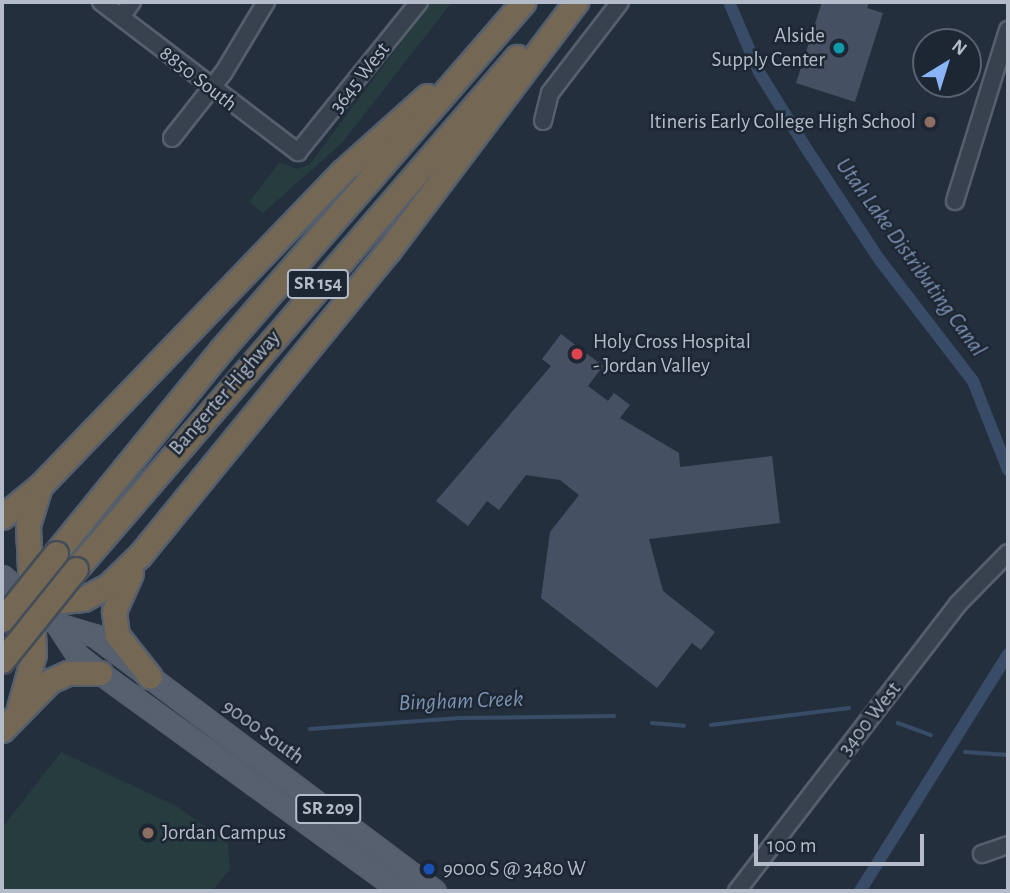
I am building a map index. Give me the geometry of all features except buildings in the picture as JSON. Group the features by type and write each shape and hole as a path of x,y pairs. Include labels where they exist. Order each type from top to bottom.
{"highway":[{"name":"Bangerter Highway","path":"2,620 221,350 524,2"},
{"name":"Bangerter Highway","path":"2,661 76,569 563,2"},
{"path":"4,589 29,602 98,593 140,555 389,250 576,2"},
{"path":"2,517 40,486 342,172 504,25"},
{"path":"19,708 34,654 29,602 28,525 40,486"},
{"path":"140,555 118,600 115,623 123,645 150,677"},
{"path":"2,730 19,708 68,673 100,673"}],"main road":[{"name":"9000 South","path":"29,602 57,624 78,656 401,891"},
{"name":"9000 South","path":"57,624 94,635 435,891"}],"street":[{"name":"8850 South","path":"101,2 211,89 298,152"},
{"path":"121,17 132,2"},
{"path":"172,138 211,89 265,2"},
{"name":"3645 West","path":"298,152 419,2"},
{"path":"543,121 550,93 620,2"},
{"path":"954,201 1008,30"},
{"name":"3400 West","path":"737,891 958,604 1008,553"},
{"path":"982,855 1008,845"}],"green space":[{"path":"431,2 452,2 342,143 263,213 249,202 280,162 297,169 310,164"},
{"path":"61,752 178,807 228,843 230,869 212,891 2,891 2,828"}],"waterway":[{"name":"Utah Lake Distributing Canal","path":"729,2 759,72 808,151 879,259 973,381 1008,470"},
{"name":"Utah Lake Distributing Canal","path":"860,891 1008,654"},
{"name":"Bingham Creek","path":"711,725 849,708"},
{"name":"Bingham Creek","path":"310,729 460,718 614,716"},
{"name":"Bingham Creek","path":"652,723 684,726"},
{"name":"Bingham Creek","path":"898,723 931,735"},
{"name":"Bingham Creek","path":"965,752 1008,755"}],"place":[{"name":"Alside Supply Center","path":"839,48"},
{"name":"Itineris Early College High School","path":"930,122"},
{"name":"Holy Cross Hospital - Jordan Valley","path":"577,354"},
{"name":"Jordan Campus","path":"148,833"},
{"name":"9000 S @ 3480 W","path":"429,869"}]}
